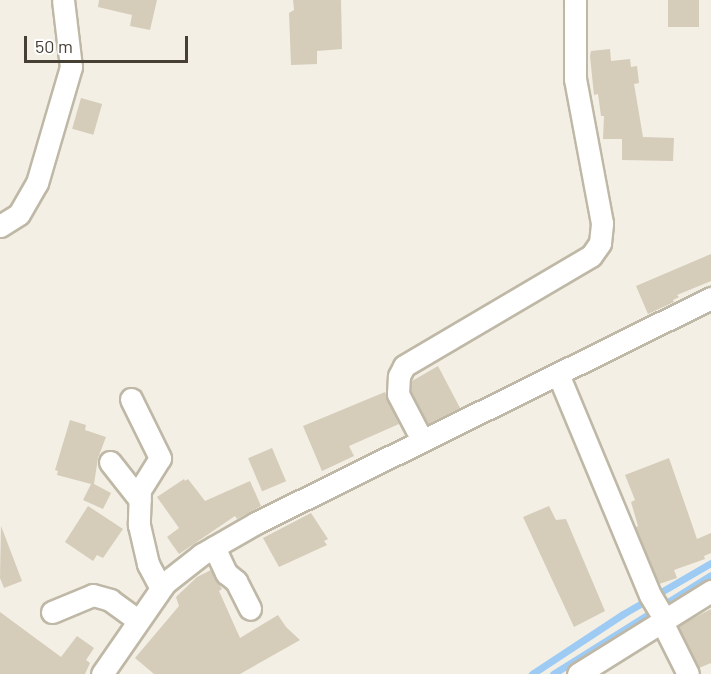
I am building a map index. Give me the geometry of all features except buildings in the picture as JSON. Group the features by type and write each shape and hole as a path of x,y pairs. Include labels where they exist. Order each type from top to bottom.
{"street":[{"path":"0,226 19,214 37,183 71,67 63,0"},
{"path":"422,440 398,393 399,376 404,366 591,256 600,243 602,223 575,79 575,0"},
{"path":"102,674 161,588 202,554 422,440 711,298"},
{"path":"558,374 659,612 688,674"},
{"path":"130,399 160,458 140,490 139,525 148,564 161,588"},
{"path":"110,462 140,500"},
{"path":"214,547 226,573 236,580 250,609"},
{"path":"578,674 659,612 711,591"},
{"path":"52,612 93,595 110,600 138,620"}],"waterway":[{"path":"532,674 623,614 711,563"},
{"path":"553,674 711,575"}]}
